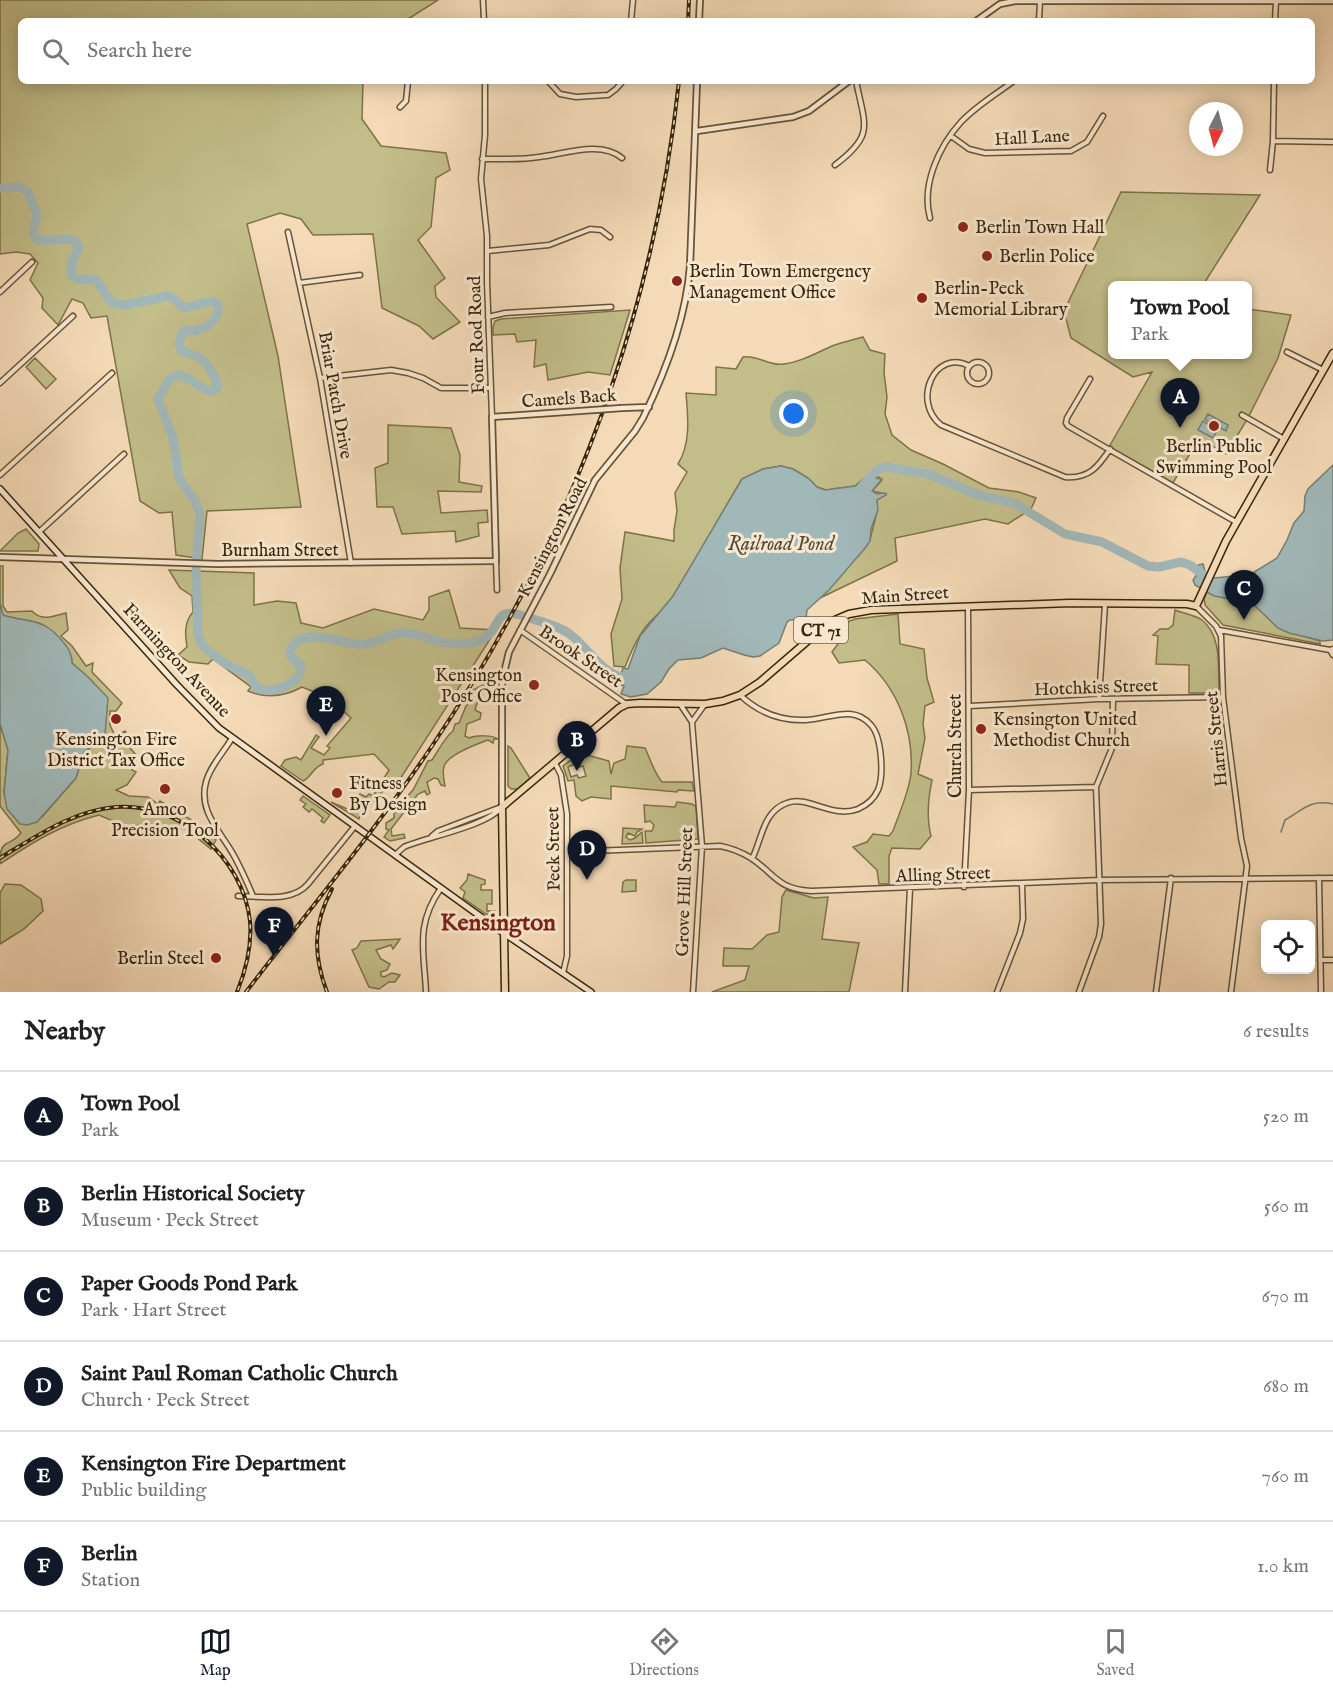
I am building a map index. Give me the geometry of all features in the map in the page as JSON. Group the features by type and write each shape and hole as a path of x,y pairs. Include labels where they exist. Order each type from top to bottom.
{"main road":[{"path":"1196,606 1236,522 1333,353"},
{"name":"Farmington Avenue","path":"0,489 184,693 232,738 502,932 563,973 581,989 591,992"},
{"name":"Main Street","path":"627,704 705,704 740,695 760,682 835,620 871,610 968,605 1105,603 1196,606"},
{"path":"505,992 502,932 502,807 605,719 627,704"}],"street":[{"path":"483,0 484,18"},
{"path":"631,18 633,0"},
{"path":"699,18 700,0"},
{"path":"979,18 1000,4 1015,0 1333,1"},
{"path":"1039,18 1040,1"},
{"path":"1275,18 1276,1"},
{"path":"400,107 406,101 408,84"},
{"name":"Four Rod Road","path":"485,84 485,135 481,196 488,251 497,590"},
{"path":"551,84 560,94 576,97 608,95 620,84"},
{"name":"Kensington Road","path":"502,807 502,681 509,652 595,480 635,431 649,407 676,337 688,290 698,84"},
{"path":"697,131 793,117 809,111 845,84"},
{"path":"835,165 853,152 864,135 857,84"},
{"path":"930,218 928,196 932,173 951,136 968,116 1010,84"},
{"path":"1269,171 1273,141 1274,84"},
{"name":"Hall Lane","path":"951,136 969,149 985,153 1071,151 1087,142 1103,116"},
{"path":"1273,141 1333,142"},
{"path":"482,159 538,158 574,151 608,150 622,158"},
{"path":"488,251 549,245 590,229 601,230 610,237"},
{"name":"Briar Patch Drive","path":"288,232 321,378 351,563"},
{"path":"0,292 32,262"},
{"path":"299,283 360,275"},
{"path":"488,317 611,307"},
{"path":"0,383 73,316"},
{"path":"1287,352 1323,370"},
{"path":"969,366 968,376 971,381 978,384 987,380 990,371 984,363 978,362 969,366 961,363 950,364 938,370 930,380 927,404 932,416 940,424 1065,477 1089,474 1100,464 1110,448"},
{"path":"321,378 390,370 408,373 441,388 490,388"},
{"path":"0,475 112,374"},
{"path":"1090,379 1066,418 1066,423 1236,522"},
{"name":"Camels Back","path":"492,417 649,407"},
{"path":"1242,415 1284,439"},
{"path":"39,532 124,454"},
{"name":"Burnham Street","path":"0,557 190,564 496,561"},
{"path":"1099,699 1105,603"},
{"name":"Church Street","path":"964,887 969,790 968,605"},
{"path":"1196,606 1219,629 1331,649 1333,656"},
{"name":"Harris Street","path":"1219,629 1222,640 1223,697 1241,838 1247,866 1231,992"},
{"name":"Brook Street","path":"520,630 627,704"},
{"path":"740,695 761,711 784,718 805,720 838,714 857,715 872,726 880,742 879,789 869,803 860,808 842,811 797,801 787,802 771,814 752,859"},
{"name":"Hotchkiss Street","path":"970,706 1099,699 1223,697"},
{"path":"1078,992 1099,937 1102,917 1096,787 1112,748 1113,699"},
{"path":"679,704 692,722 705,704"},
{"name":"Grove Hill Street","path":"692,722 702,846 693,992"},
{"path":"232,738 208,776 204,790 205,802 209,817 234,855 253,896"},
{"name":"Peck Street","path":"555,763 565,792 567,956 563,973"},
{"path":"969,790 1096,787"},
{"path":"395,855 401,848 502,807"},
{"path":"238,897 288,896 302,890 355,826"},
{"name":"Alling Street","path":"567,852 720,846 752,859 779,882 804,891 1172,878 1333,878"},
{"path":"1156,992 1172,878"},
{"path":"1318,878 1321,992"},
{"path":"997,992 1021,926 1022,884"},
{"path":"426,992 423,924 441,888"},
{"path":"905,992 910,888"},
{"path":"1320,960 1333,960"}],"shaded area":[{"path":"0,0 438,0 410,18 18,18 18,84 363,84 362,119 381,146 446,153 450,170 436,178 431,227 418,240 445,278 435,286 436,297 460,322 433,339 419,326 382,308 373,234 313,235 301,219 280,213 247,224 278,356 301,507 207,511 202,559 176,555 172,512 159,513 140,501 107,316 91,318 83,303 72,299 58,325 42,308 43,298 30,280 38,263 30,254 16,252 0,254"},
{"path":"1121,192 1260,195 1206,281 1108,281 1108,359 1252,359 1252,310 1291,315 1278,358 1248,418 1226,454 1199,438 1173,483 1109,447 1152,372 1133,377 1071,338 1064,311"},
{"path":"630,310 610,375 588,372 548,380 546,364 534,367 536,340 517,342 515,334 493,335 495,321 501,319"},
{"path":"863,337 870,350 885,354 884,373 887,397 885,414 892,435 911,450 989,488 1019,492 1036,498 1031,509 1008,524 985,519 895,538 897,561 820,598 870,541 877,500 886,494 872,491 882,480 879,477 866,477 855,486 826,490 817,487 793,469 781,466 763,469 742,479 674,595 642,633 625,667 614,666 611,634 622,599 620,568 625,532 674,541 677,511 675,493 687,472 678,464 687,439 686,393 716,395 716,367 736,369 743,357 753,357 774,364 790,363"},
{"path":"35,358 56,379 46,389 26,367"},
{"path":"388,425 451,428 460,455 459,482 482,486 481,492 438,491 441,513 487,510 488,522 478,523 479,536 456,542 455,531 402,534 393,507 377,507 375,468 388,463"},
{"path":"26,529 39,544 38,551 0,551 18,533"},
{"path":"0,566 3,566 3,606 7,612 32,611 44,617 66,613 68,630 61,636 72,646 86,666 93,663 92,672 122,703 116,711 110,711 110,725 115,736 125,731 128,736 123,740 137,756 132,770 136,772 127,785 116,790 129,796 148,797 158,804 160,801 190,819 216,840 211,849 186,829 146,824 127,827 99,815 47,835 0,864 3,846 21,833 0,806 0,724 8,750 4,792 42,817 76,778 84,752 103,739 107,711 93,682 72,663 69,652 54,633 41,624 2,615"},
{"path":"169,570 254,573 254,605 277,601 296,603 301,623 323,628 374,609 423,620 429,610 429,597 449,590 460,628 496,630 393,790 388,786 359,819 331,802 352,811 360,794 366,797 369,794 373,796 389,770 374,754 323,760 323,764 303,781 281,766 285,760 296,757 301,760 316,735 319,737 311,748 324,755 330,748 327,746 351,718 329,698 302,687 275,696 255,694 248,691 251,687 213,659 208,664 189,662 178,655 187,647 186,629 193,612 192,596 180,588"},
{"path":"1207,592 1249,600 1279,628 1320,641 1320,644 1223,625 1205,605 1204,599"},
{"path":"1175,610 1202,620 1213,634 1218,652 1219,689 1213,693 1189,693 1189,665 1156,664 1158,636 1153,635 1160,629 1168,629 1173,625"},
{"path":"898,614 900,644 924,649 927,678 934,702 925,706 923,724 925,738 918,774 932,780 928,808 931,836 920,849 892,848 889,856 889,884 879,884 877,870 853,847 867,842 873,834 889,836 893,831 910,779 910,741 901,710 886,683 876,671 865,660 839,663 832,652 840,641 833,628 855,619"},
{"path":"485,686 475,710 481,713 480,719 467,724 465,736 469,738 489,736 498,739 494,739 493,743 488,740 477,744 450,758 443,769 445,786 434,778 427,782 430,793 427,795 425,791 418,794 391,829 392,836 404,834 405,838 390,841 384,837 389,830 386,829 386,823 394,818 399,803 413,790 428,761 432,760 444,740 453,731 455,724 459,723 466,706 472,699 473,690"},
{"path":"508,746 530,778 518,789 511,789 508,786"},
{"path":"627,746 645,748 662,782 692,782 694,791 678,790 677,792 611,786 611,799 591,797 582,801 576,796 574,780 568,781 563,766 580,753 609,761 611,774 614,763 625,759","holes":["575,764 576,768 583,766 586,776 571,777 568,767"]},
{"path":"303,796 330,815 324,823 321,821 323,818 312,809 309,812 303,807 306,804 300,800"},
{"path":"677,802 692,804 696,807 698,839 646,843 645,831 652,831 654,825 650,821 645,822 644,805 675,807"},
{"path":"623,828 642,829 635,836 628,833 626,837 630,840 642,832 643,843 622,844"},
{"path":"468,874 485,880 485,884 481,885 481,890 492,890 492,904 487,904 487,911 495,911 495,914 486,914 463,898 465,892 460,888 467,880"},
{"path":"636,880 636,891 622,892 623,882"},
{"path":"5,884 21,885 41,899 43,911 24,929 0,944 0,893"},
{"path":"786,890 814,898 828,897 822,939 859,943 849,992 712,992 745,980 749,966 723,966 724,948 752,949 767,935 779,932 782,897"},
{"path":"400,939 393,949 391,945 376,950 381,959 390,964 387,970 381,972 381,976 392,973 400,975 395,982 389,982 379,989 369,987 352,950 357,948 361,941"}],"water":[{"name":"Berlin Public Swimming Pool","path":"1208,414 1228,425 1226,431 1219,427 1213,438 1198,430 1203,421 1210,425 1211,423 1205,419"},
{"path":"1333,465 1333,640 1323,641 1289,633 1278,628 1252,603 1214,596 1195,585 1193,580 1198,573 1198,565 1203,564 1205,572 1214,578 1251,574 1277,558 1294,523 1304,511 1308,489"},
{"name":"Railroad Pond","path":"781,466 793,469 817,487 825,490 855,486 866,477 882,479 872,491 886,495 877,500 878,510 871,529 870,541 866,547 829,590 807,610 806,619 787,622 779,643 760,656 753,657 723,648 701,658 678,660 661,682 647,694 631,697 621,694 624,686 618,684 623,668 628,669 640,636 673,596 742,479 763,469"},
{"path":"0,603 3,615 35,622 56,634 68,649 72,663 108,698 103,739 84,752 76,778 37,822 27,825 20,824 7,809 4,793 8,750 0,724"}],"waterway":[{"path":"0,188 19,187 28,192 37,215 33,234 35,238 40,240 67,239 77,242 79,247 72,261 71,275 77,279 96,280 112,303 125,305 168,296 184,308 212,301 218,304 216,317 210,324 202,329 183,331 179,344 182,352 197,356 204,361 214,377 217,388 212,391 207,390 177,375 169,380 158,399 173,437 179,478 195,501 200,514 196,565 198,634 206,649 226,664 249,675 257,688 274,690 285,686 299,676 301,665 290,656 290,650 297,642 305,638 326,638 367,644 406,633 442,642 465,644 486,637 502,616 512,613 550,624 567,632 613,674 633,677"},
{"path":"863,485 877,470 885,467 928,474 981,496 1014,503 1065,534 1102,542 1148,566 1159,567 1181,562 1190,565 1208,578"},
{"path":"1281,832 1285,820 1307,806 1318,803 1333,804"}],"railway":[{"path":"688,18 689,0"},
{"path":"246,992 364,840 432,746 481,669 524,591 563,510 597,428 625,345 649,259 666,171 679,84"},
{"path":"0,858 55,826 100,809 140,808 163,814 184,824 204,838 221,855 235,875 245,898 250,921 250,939 246,966 237,992"},
{"path":"327,992 319,965 317,940 321,915 332,889"}],"place":[{"name":"Berlin Town Hall","path":"963,227"},
{"name":"Berlin Police","path":"987,256"},
{"name":"Berlin Town Emergency Management Office","path":"677,281"},
{"name":"Berlin-Peck Memorial Library","path":"922,298"},
{"name":"Berlin Public Swimming Pool","path":"1214,426"},
{"name":"Town Pool","path":"1180,428"},
{"name":"Paper Goods Pond Park","path":"1244,620"},
{"name":"Kensington Post Office","path":"534,685"},
{"name":"Kensington Fire District Tax Office","path":"116,719"},
{"name":"Kensington United Methodist Church","path":"981,729"},
{"name":"Kensington Fire Department","path":"326,736"},
{"name":"Berlin Historical Society","path":"577,771"},
{"name":"Amco Precision Tool","path":"165,789"},
{"name":"Fitness By Design","path":"337,793"},
{"name":"Saint Paul Roman Catholic Church","path":"587,880"},
{"name":"Berlin","path":"274,957"},
{"name":"Berlin Steel","path":"216,958"}],"district":[{"name":"Kensington","path":"498,922"}]}
